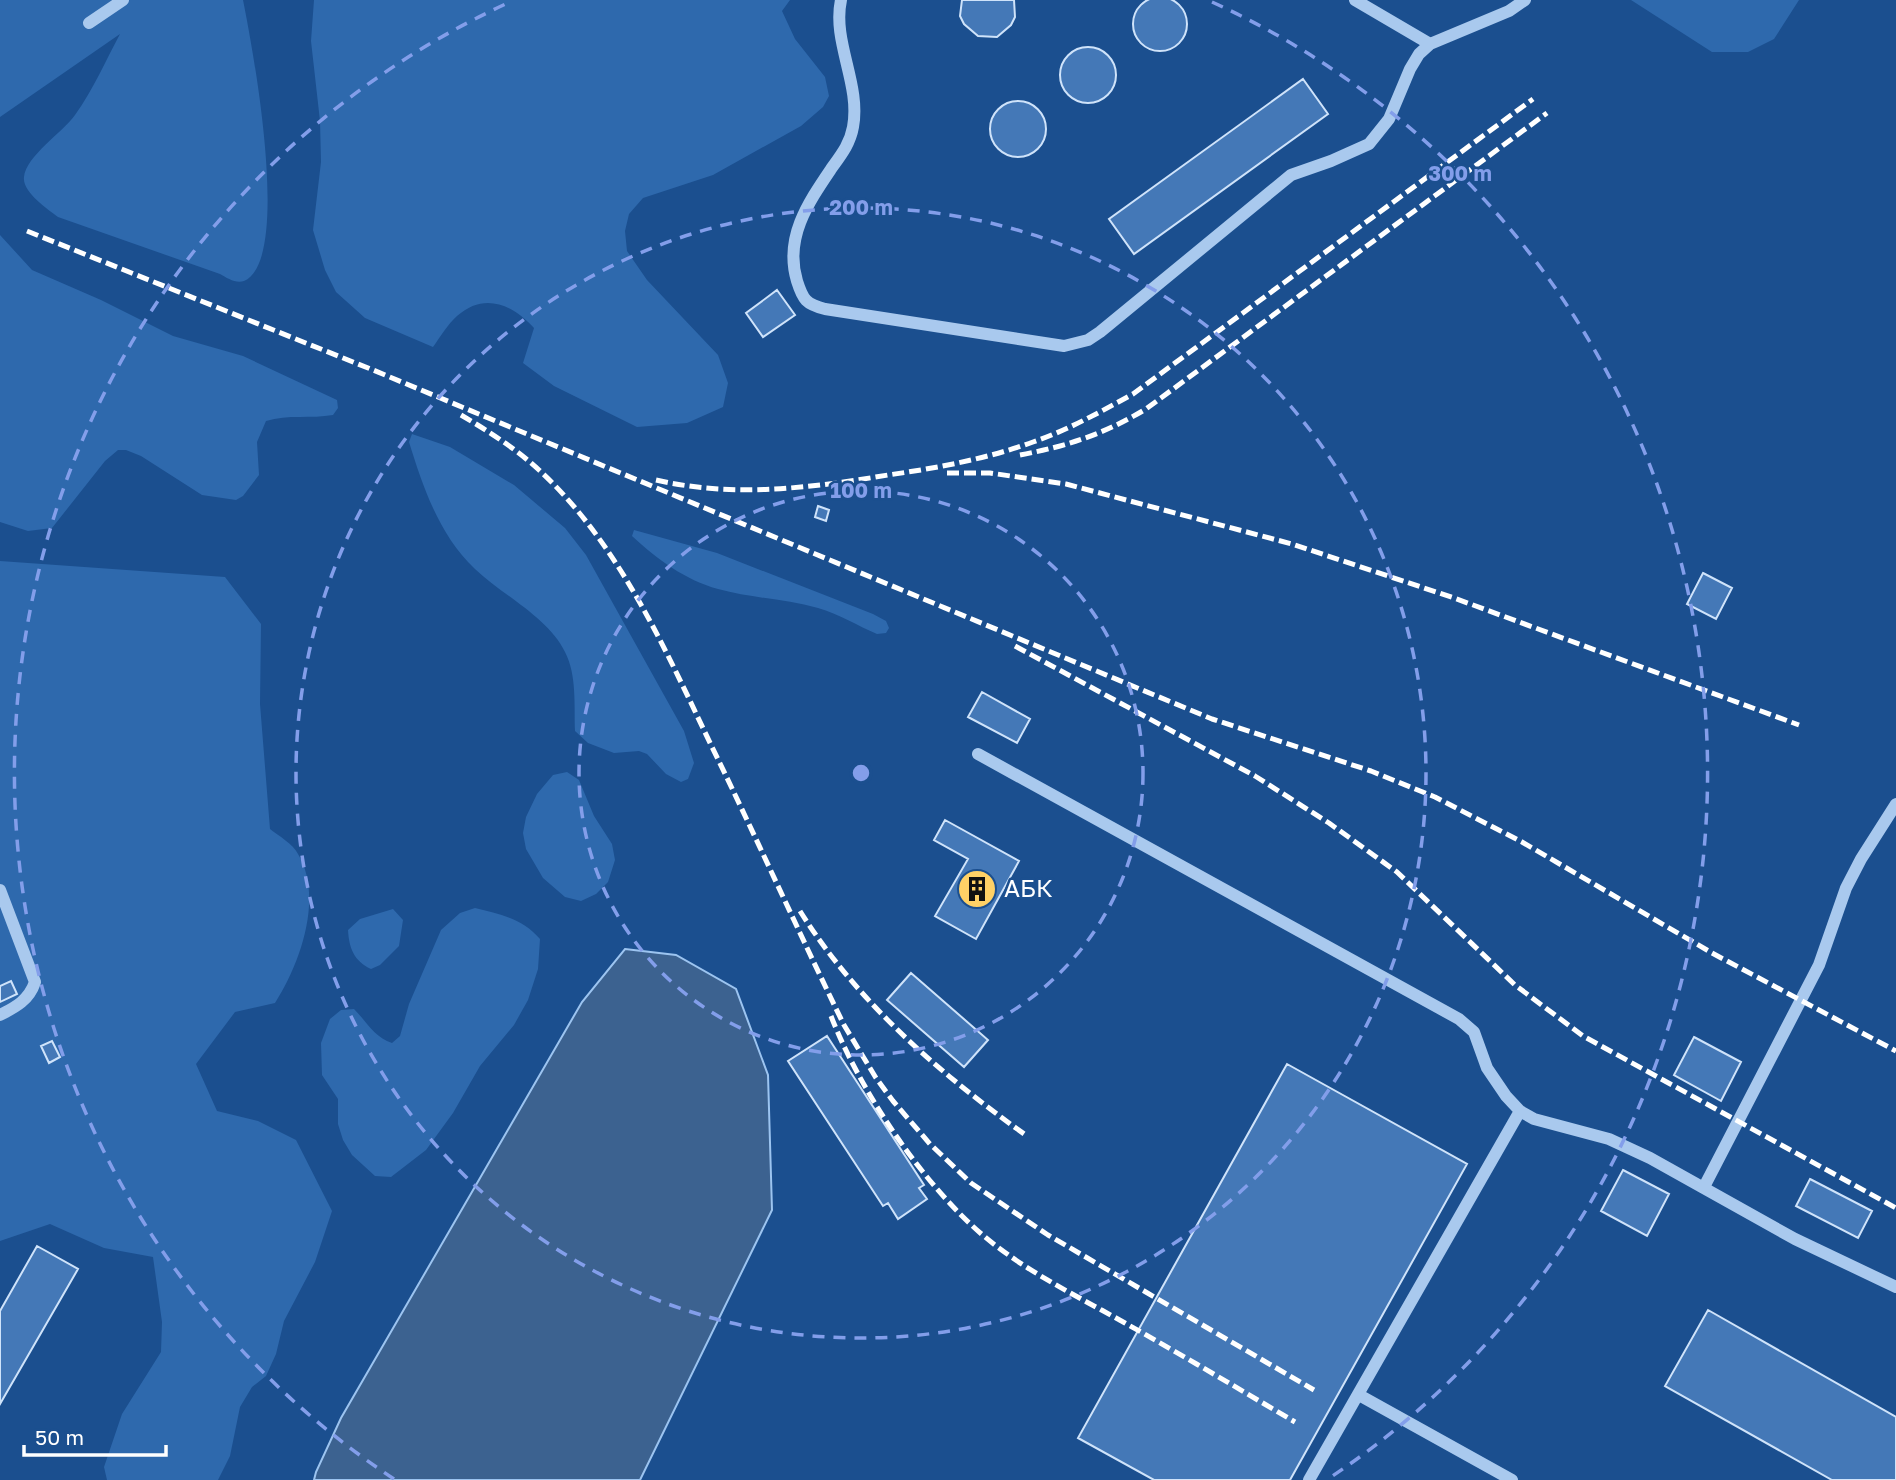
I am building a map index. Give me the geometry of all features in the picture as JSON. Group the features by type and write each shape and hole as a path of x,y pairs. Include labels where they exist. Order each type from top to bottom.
{"lane":[{"path":"89,23 123,0"},
{"path":"841,0 839,26 851,76 853,125 848,147 800,216 793,256 802,295 810,305 825,309 1064,346 1088,340 1100,332 1291,175 1369,144 1389,119 1414,61 1430,44 1509,12 1525,0"},
{"path":"1355,0 1430,44"},
{"path":"978,754 1460,1019 1474,1032 1487,1068 1520,1111 1534,1119 1609,1139 1650,1158 1818,1250 1896,1287"},
{"path":"1704,1188 1819,965 1846,888 1896,804"},
{"path":"0,890 35,982 31,993 19,1005 0,1015"},
{"path":"1309,1480 1520,1111"},
{"path":"1359,1395 1512,1480"}],"shaded area":[{"path":"0,0 243,0 260,103 268,194 266,234 258,265 244,281 232,280 58,217 31,194 24,183 26,169 75,115 120,34 0,117"},
{"path":"314,0 790,0 782,11 795,39 825,77 829,96 823,107 801,126 713,175 643,198 629,214 625,231 627,251 647,280 718,355 728,383 723,407 687,423 637,427 554,386 523,363 534,328 507,307 487,303 467,309 450,323 433,347 365,318 336,292 325,270 313,230 321,162 320,121 311,41"},
{"path":"1631,0 1799,0 1774,39 1748,52 1712,52"},
{"path":"0,235 32,270 173,336 243,356 337,400 338,408 333,415 266,421 257,442 259,475 243,496 236,500 202,495 141,456 118,450 105,461 52,528 28,531 0,522"},
{"path":"412,434 450,447 514,485 565,528 586,555 684,731 694,763 688,779 681,782 666,774 647,754 639,751 614,753 588,743 575,731 573,681 565,652 548,628 486,579 451,541 420,476 409,442"},
{"path":"634,530 717,553 873,614 886,621 889,628 886,633 877,634 818,608 706,585 661,561 632,536"},
{"path":"0,561 225,577 261,624 260,704 270,829 298,854 306,871 309,910 300,950 275,1003 235,1012 196,1064 217,1111 258,1121 296,1140 332,1211 315,1262 284,1321 276,1354 266,1376 252,1387 240,1407 230,1456 218,1480 107,1480 104,1467 122,1414 161,1352 162,1322 153,1257 104,1248 50,1224 0,1241"},
{"path":"567,772 579,780 594,816 612,844 615,860 608,882 596,894 581,901 565,897 543,878 526,849 523,833 526,817 537,794 553,775"},
{"path":"475,908 519,922 540,939 538,969 528,1000 514,1025 480,1066 453,1113 426,1150 391,1177 375,1176 352,1155 343,1140 338,1124 338,1099 322,1075 321,1043 330,1019 341,1010 354,1009 386,1041 392,1043 400,1036 409,1004 441,930 460,913"},
{"path":"393,909 403,920 399,946 380,965 371,969 360,962 354,953 348,930 360,919"},
{"path":"625,949 676,955 736,989 768,1075 772,1210 640,1480 314,1480 341,1418 582,1002"}],"building":[{"path":"1165,-3 1175,1 1183,9 1187,24 1183,39 1175,47 1155,51 1145,47 1137,39 1133,19 1137,9 1145,1"},
{"path":"1165,-3 1175,1 1183,9 1187,24 1183,39 1175,47 1155,51 1145,47 1137,39 1133,19 1137,9 1145,1"},
{"path":"962,0 1014,0 1015,17 1011,25 997,37 978,36 964,24 960,16"},
{"path":"962,0 1014,0 1015,17 1011,25 997,37 978,36 964,24 960,16"},
{"path":"1088,47 1099,49 1108,55 1114,64 1114,86 1108,95 1099,101 1088,103 1077,101 1068,95 1062,86 1060,75 1062,64 1068,55 1077,49"},
{"path":"1303,79 1328,114 1134,254 1109,219"},
{"path":"1018,101 1029,103 1038,109 1044,118 1044,140 1038,149 1029,155 1018,157 1007,155 998,149 992,140 990,129 992,118 998,109 1007,103"},
{"path":"777,290 795,315 763,337 746,313"},
{"path":"818,506 829,510 826,521 815,517"},
{"path":"1703,573 1732,588 1716,619 1687,604"},
{"path":"982,692 1030,719 1017,743 968,717"},
{"name":"АБК","path":"945,820 1019,861 976,939 935,916 968,859 934,840"},
{"path":"911,973 988,1040 964,1067 887,1000"},
{"path":"11,981 17,994 0,1002 0,986"},
{"path":"827,1036 924,1185 919,1188 927,1199 898,1219 888,1203 883,1206 788,1061"},
{"path":"1694,1037 1741,1062 1721,1101 1674,1075"},
{"path":"52,1041 60,1057 49,1063 41,1046"},
{"path":"1287,1064 1467,1164 1290,1480 1154,1480 1078,1438"},
{"path":"1623,1170 1669,1194 1647,1236 1601,1211"},
{"path":"1810,1179 1872,1211 1858,1238 1796,1206"},
{"path":"37,1246 78,1269 0,1404 0,1311"},
{"path":"1708,1310 1896,1417 1896,1480 1832,1480 1665,1386"}],"railway":[{"path":"656,480 714,489 743,490 830,484 961,462 1015,448 1059,432 1133,394 1533,99"},
{"path":"1020,455 1085,438 1146,409 1547,113"},
{"path":"27,231 373,370 1212,719 1371,771 1435,797 1522,842 1712,953 1896,1051"},
{"path":"461,415 501,440 539,470 568,499 617,565 677,673 844,1025 876,1078 930,1144 971,1183 1048,1235 1314,1390"},
{"path":"947,473 990,473 1066,484 1292,544 1454,598 1799,725"},
{"path":"1015,646 1255,776 1329,823 1397,872 1515,985 1583,1036 1896,1208"},
{"path":"800,911 847,976 902,1034 932,1062 1027,1136"},
{"path":"831,1016 859,1075 896,1135 939,1191 985,1237 1035,1272 1295,1422"}],"place":[{"name":"АБК","path":"977,889"}]}
